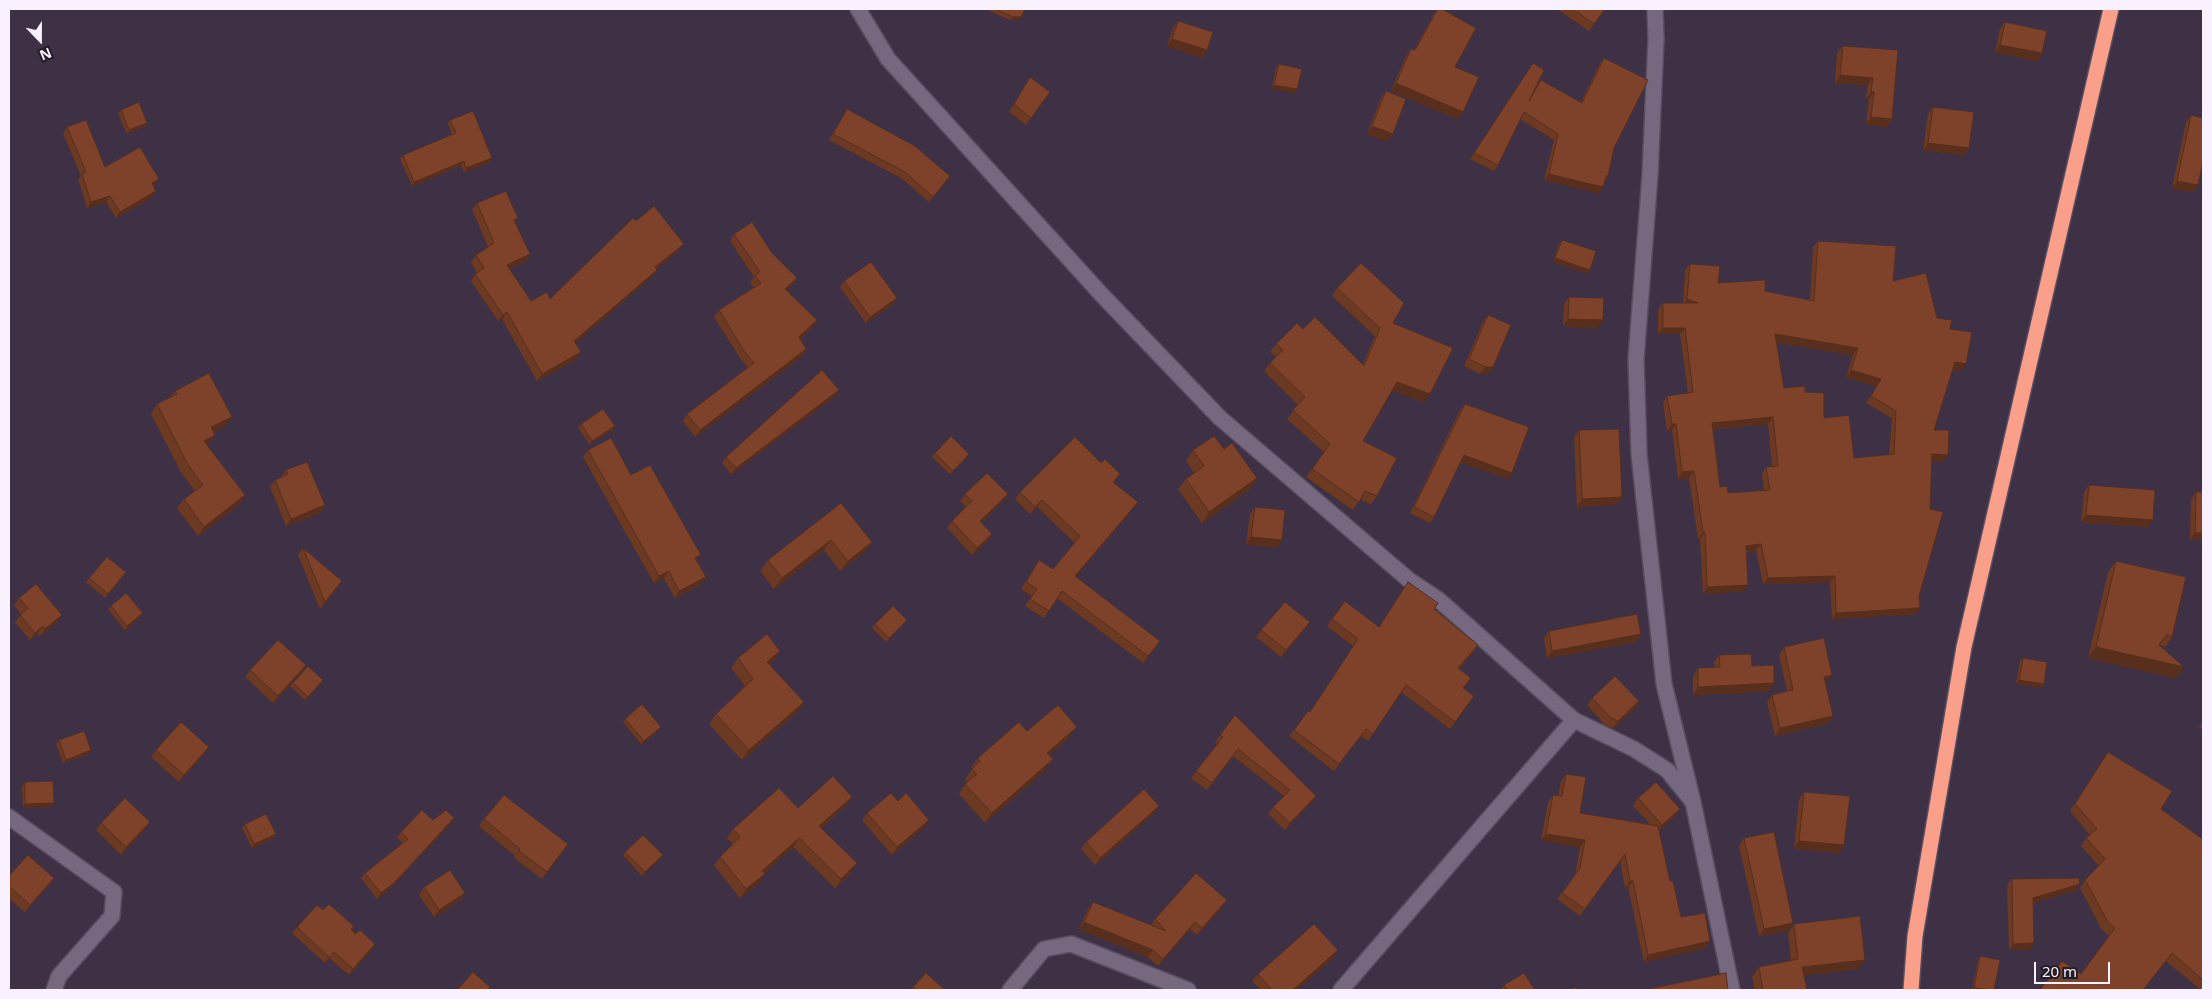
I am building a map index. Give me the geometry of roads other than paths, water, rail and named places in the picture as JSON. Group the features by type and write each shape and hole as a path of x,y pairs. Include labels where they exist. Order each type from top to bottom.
{"highway":[{"path":"1911,990 1915,936 1964,647 2111,9"}],"street":[{"path":"858,9 864,22 888,59 1101,294 1220,418 1409,580 1439,600 1574,720 1634,749 1667,770 1693,802"},
{"path":"1655,9 1656,39 1650,176 1636,359 1639,454 1664,684 1693,802 1732,990"},
{"path":"1341,990 1574,720"},
{"path":"9,817 114,892 112,916 59,976 54,990"},
{"path":"1010,990 1044,949 1071,944 1188,990"}]}
